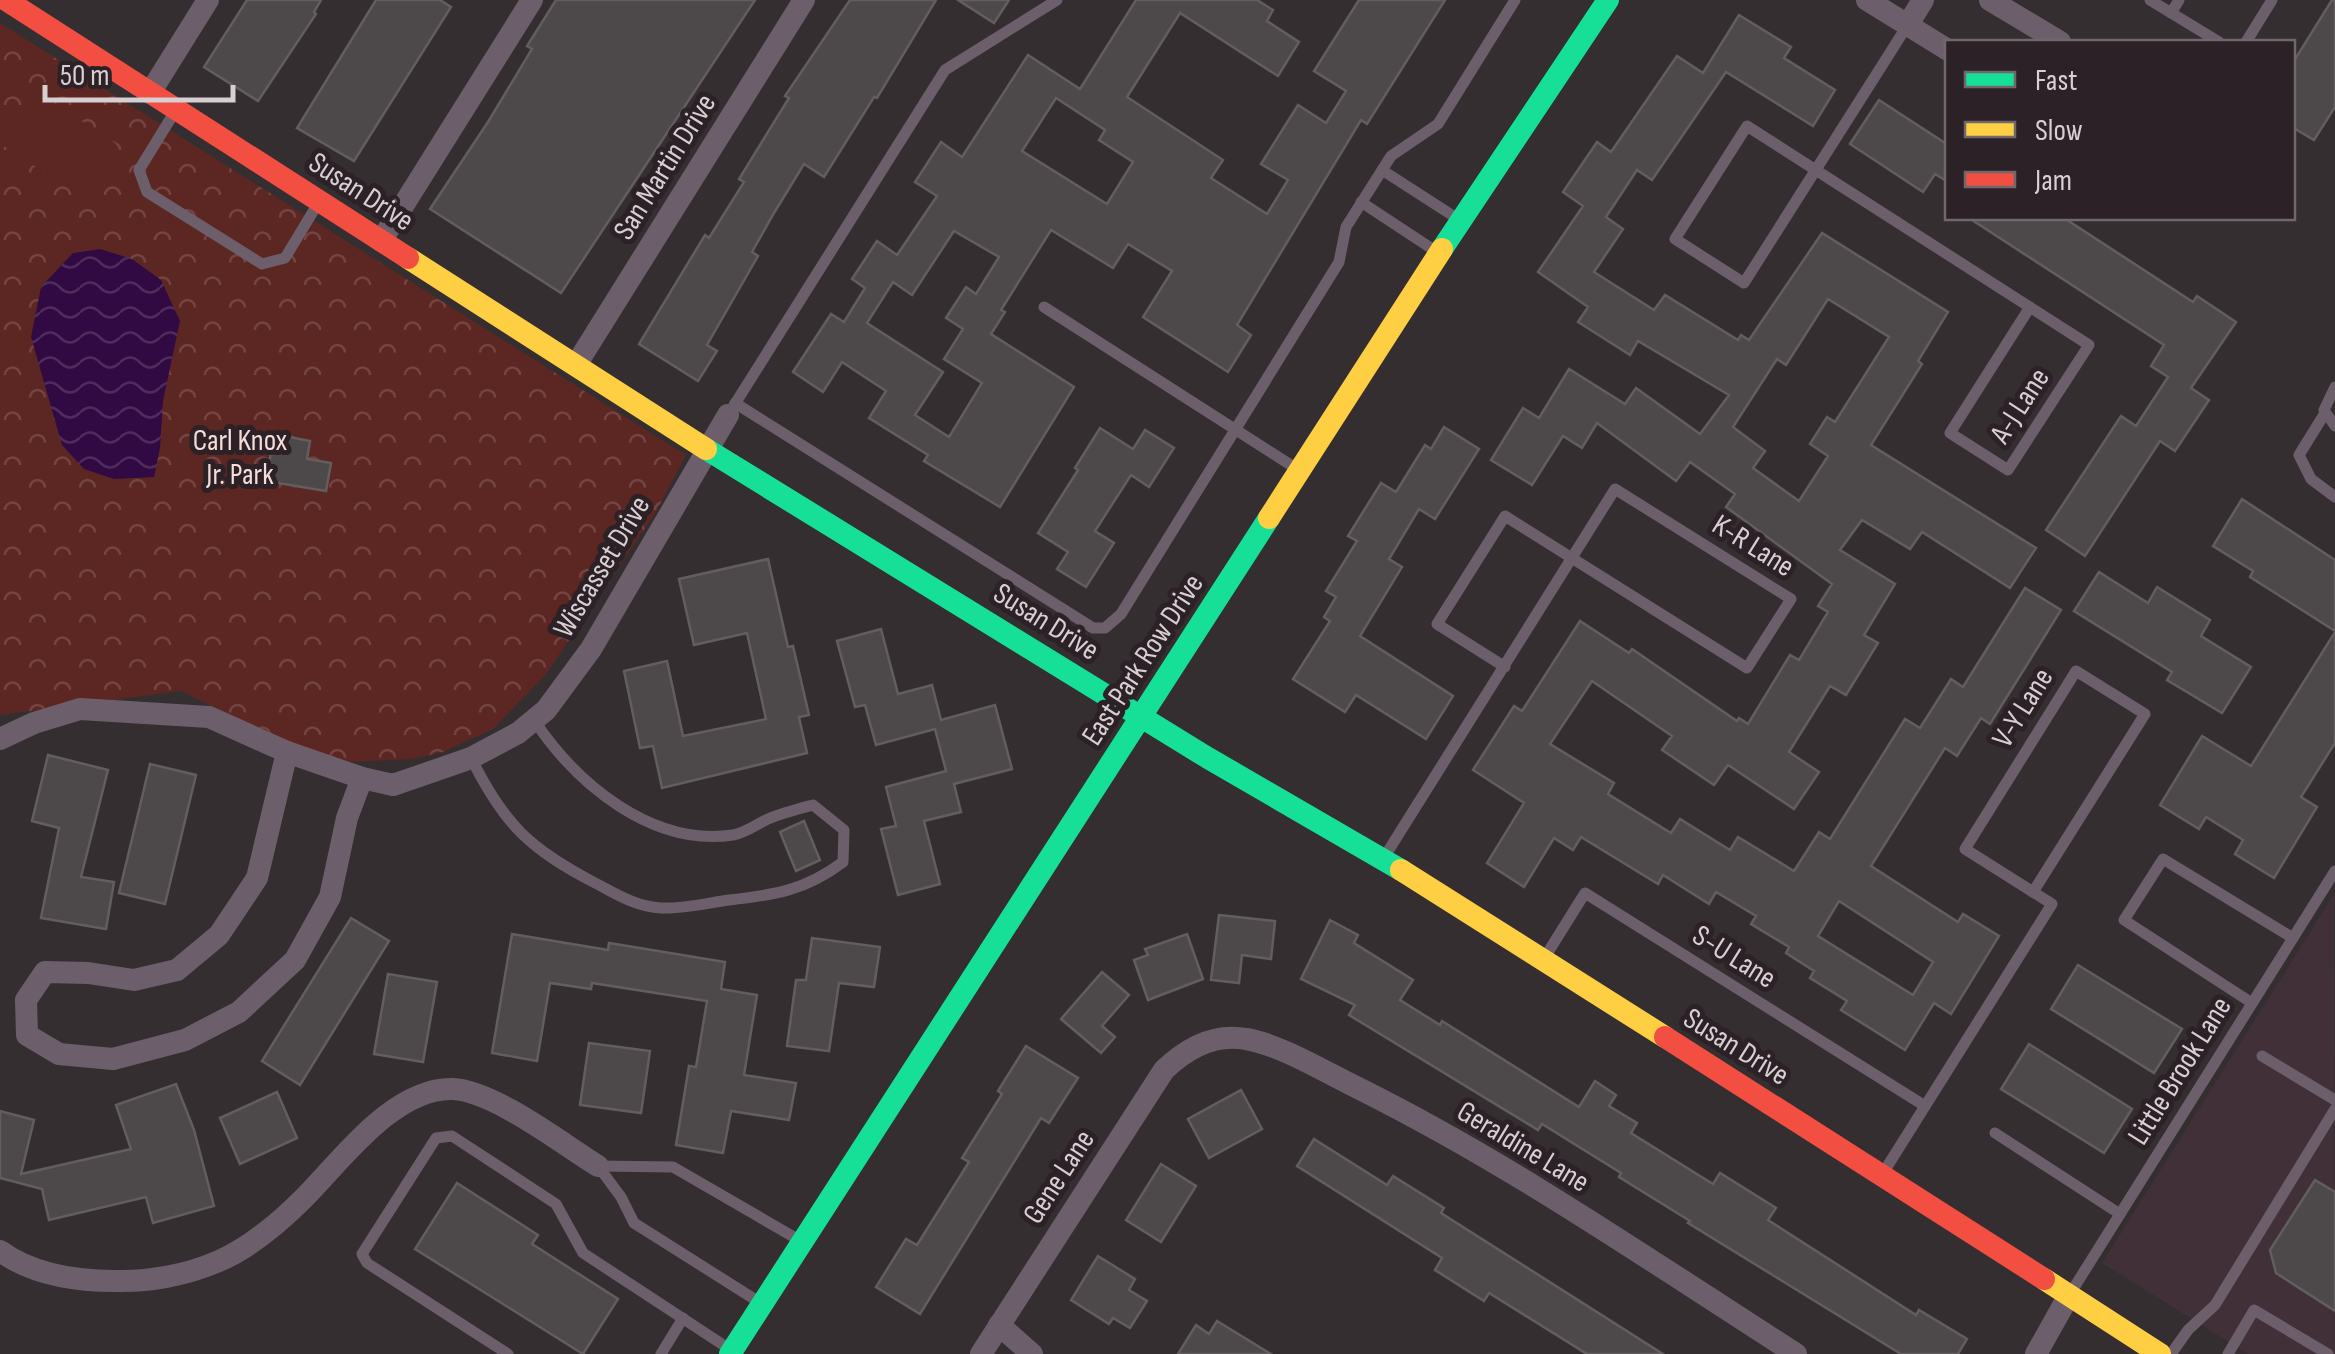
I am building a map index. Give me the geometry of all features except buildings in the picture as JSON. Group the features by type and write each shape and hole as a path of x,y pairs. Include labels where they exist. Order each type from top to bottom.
{"street":[{"name":"Susan Drive","path":"6,0 706,448 1383,860 2160,1354"},
{"path":"150,93 208,0"},
{"path":"382,240 532,0"},
{"name":"San Martin Drive","path":"576,365 804,0"},
{"name":"East Park Row Drive","path":"731,1352 1461,221 1608,0"},
{"path":"1866,0 1945,48"},
{"path":"1908,26 1923,0"},
{"path":"1990,0 2057,40"},
{"name":"Wiscasset Drive","path":"0,740 34,723 80,709 209,717 286,752 362,778 393,784 471,758 518,733 546,710 591,649 732,409"},
{"path":"286,752 257,878 218,934 177,970 134,980 44,972 26,1000 27,1035 59,1054 113,1059 185,1040 239,1012 296,960 330,897 347,818 362,778"},
{"name":"Geraldine Lane","path":"1201,1045 1214,1040 1246,1039 1302,1060 1408,1113 1552,1197 1796,1354"},
{"name":"Gene Lane","path":"980,1354 1164,1070 1185,1051 1201,1045"},
{"path":"0,1250 47,1274 90,1281 139,1282 220,1261 254,1240 301,1201 362,1137 408,1100 448,1089 478,1092 598,1166"},
{"path":"2036,1354 2068,1297"},
{"path":"999,1325 1032,1354"}],"lane":[{"name":"Wiscasset Drive","path":"732,409 946,70 1057,0"},
{"path":"732,409 1093,628 1105,628 1121,614 1339,262 1346,226 1391,156 1438,124 1514,0"},
{"path":"2150,0 2216,40"},
{"path":"2171,13 2179,0"},
{"path":"2247,40 2272,0"},
{"name":"A-J Lane","path":"1908,26 1815,170 1744,283 1675,239 1747,126 1815,170 2030,307 2089,345 2008,470 1950,433 2030,307"},
{"path":"176,109 139,170 147,192 262,264 285,258 320,201"},
{"path":"1382,170 1461,221"},
{"path":"1362,202 1440,254"},
{"path":"1044,307 1300,472"},
{"path":"2335,387 2325,403 2325,413 2299,455 2312,480 2335,497"},
{"path":"2325,413 2335,426"},
{"name":"K-R Lane","path":"1383,860 1572,558 1616,489 1791,600 1748,668 1572,558"},
{"path":"1504,667 1437,624 1505,516 1572,558"},
{"name":"V-Y Lane","path":"2076,671 2145,714 2034,892 1965,849 2076,671"},
{"path":"471,758 490,796 532,846 636,904 663,908 760,897 816,882 843,862 844,830 813,805 772,817 735,835 682,834 628,812 551,745 534,720"},
{"path":"2252,1003 2124,920 2163,859 2293,938"},
{"name":"Little Brook Lane","path":"2068,1297 2335,870"},
{"path":"1882,1174 2052,904 2034,892"},
{"name":"S-U Lane","path":"1542,961 1585,893 1925,1106"},
{"path":"2262,1056 2335,1100"},
{"path":"2171,1354 2188,1330 2215,1304 2335,1109"},
{"path":"1995,1133 2120,1214"},
{"path":"508,1354 367,1263 362,1254 436,1138 452,1136 556,1204 583,1253 731,1352"},
{"path":"598,1166 673,1166 802,1242"},
{"path":"598,1166 634,1223 762,1304"},
{"path":"2228,1354 2254,1310 2331,1353"},
{"path":"660,1354 683,1318"}],"shaded area":[{"path":"2334,894 2335,1354 2248,1354 2102,1263"}],"green space":[{"name":"Carl Knox Jr. Park","path":"0,23 686,455 656,512 546,674 493,729 443,752 412,759 327,763 181,691 0,715"},
{"path":"36,91 116,144 81,196 1,144"}],"water":[{"path":"100,249 132,259 161,280 180,321 163,401 154,477 114,479 84,469 62,445 31,337 41,287 73,253"}],"traffic: fast":[{"path":"1442,249 1608,0"},
{"path":"706,449 1208,758 1401,870"},
{"path":"730,1354 1269,518"}],"traffic: slow":[{"path":"1269,518 1442,249"},
{"path":"408,258 706,449"},
{"path":"1401,870 1665,1037"},
{"path":"2044,1279 2160,1354"}],"traffic: jam":[{"path":"6,0 408,258"},
{"path":"1665,1037 2044,1279"}]}
